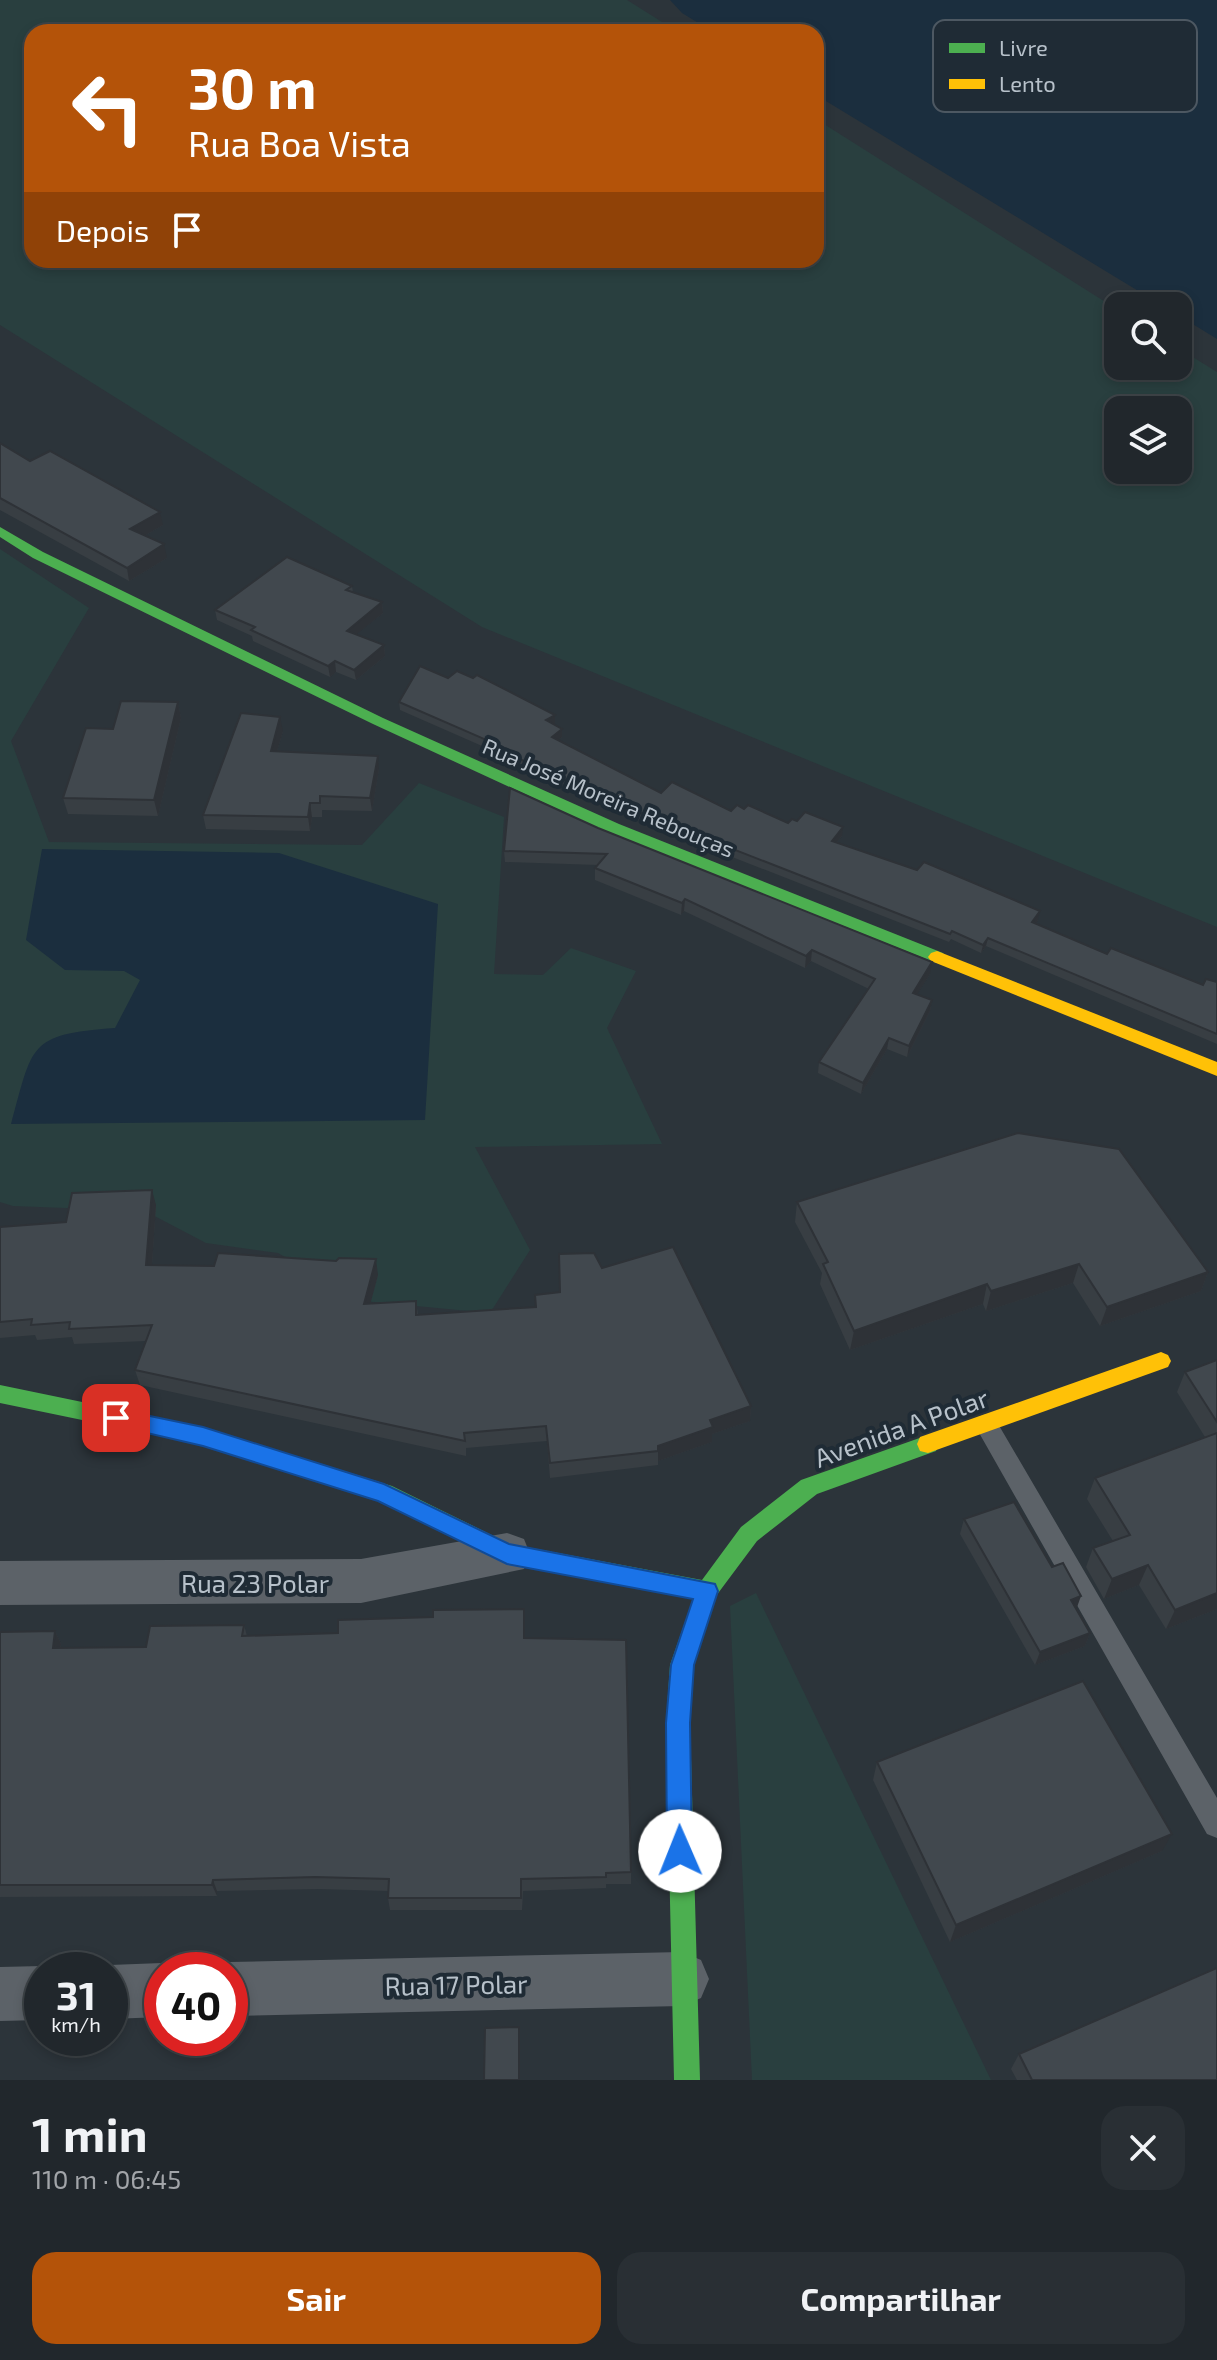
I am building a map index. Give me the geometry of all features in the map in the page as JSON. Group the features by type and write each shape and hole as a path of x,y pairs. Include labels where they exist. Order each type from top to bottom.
{"street":[{"name":"Rua José Moreira Rebouças","path":"0,531 38,555 378,721 613,828 1217,1069"},
{"name":"Avenida A Polar","path":"687,2080 682,1979 678,1723 682,1665 707,1591 749,1534 809,1487 1161,1361"},
{"path":"0,1394 203,1436 384,1493 507,1554 707,1591"},
{"name":"Rua 23 Polar","path":"0,1583 361,1581 507,1554"},
{"name":"Rua 17 Polar","path":"248,1989 682,1979"},
{"path":"0,1994 24,1993"}],"lane":[{"path":"986,1424 1217,1824"}],"green space":[{"path":"0,0 627,0 665,24 24,24 24,268 824,268 824,124 1104,301 1104,380 1192,380 1192,357 1217,372 1217,927 482,627 0,325"},
{"path":"0,549 89,608 11,741 49,842 362,845 419,783 504,817 494,974 543,975 571,948 636,971 607,1028 662,1144 475,1147 530,1250 490,1313 364,1301 278,1253 206,1243 145,1211 13,1206 0,1202"},
{"path":"756,1593 991,2080 752,2080 730,1606"}],"water":[{"path":"670,0 1217,0 1217,339 1192,324 1192,292 1140,292 824,100 824,24 700,24 682,13"},
{"path":"42,849 279,853 438,904 425,1120 11,1124 24,1077 38,1049 49,1040 65,1035 115,1028 140,980 124,971 65,970 26,940"}],"building":[{"path":"0,443 30,461 50,451 160,512 130,529 164,544 127,568 0,498"},
{"path":"287,557 352,586 346,590 382,602 347,631 384,645 354,670 335,661 328,666 251,630 255,627 215,610"},
{"path":"420,666 448,678 457,671 473,678 477,675 555,715 546,720 562,729 552,737 661,793 672,782 731,811 737,805 744,809 748,805 788,823 792,819 797,821 805,812 843,827 832,841 917,870 924,862 1040,911 1032,922 1107,954 1111,948 1203,985 1206,979 1217,982 1217,1034 988,938 983,945 952,931 950,934 628,808 513,756 514,752 399,702"},
{"path":"121,701 178,702 154,800 63,798 86,728 113,729"},
{"path":"241,713 280,717 271,751 378,756 370,798 320,796 320,803 310,803 308,817 203,815"},
{"path":"510,788 598,828 932,962 913,993 932,1000 909,1046 889,1038 863,1083 819,1062 875,979 812,950 806,956 685,899 682,903 595,868 607,854 504,851"},
{"path":"1018,1133 1119,1149 1208,1272 1107,1307 1079,1264 991,1291 987,1284 854,1331 823,1264 828,1262 797,1202"},
{"path":"152,1190 146,1265 214,1266 218,1253 336,1261 339,1258 376,1259 364,1304 416,1301 416,1315 536,1307 535,1295 560,1292 559,1254 594,1253 602,1268 673,1247 751,1406 710,1420 713,1427 658,1446 658,1451 550,1463 546,1426 464,1433 465,1441 135,1370 152,1325 69,1329 70,1322 31,1325 32,1319 0,1322 0,1227 66,1222 72,1193"},
{"path":"1217,1360 1217,1422 1185,1372"},
{"path":"1217,1433 1217,1593 1175,1610 1148,1565 1112,1579 1093,1548 1130,1535 1095,1478"},
{"path":"1014,1502 1052,1567 1063,1563 1081,1596 1071,1600 1090,1633 1040,1652 964,1519"},
{"path":"524,1609 524,1638 626,1640 631,1872 606,1873 606,1877 521,1879 521,1898 388,1898 389,1879 315,1877 213,1880 212,1885 0,1885 0,1632 55,1631 53,1648 146,1647 150,1626 244,1625 242,1636 338,1633 338,1620 433,1617 433,1610"},
{"path":"1083,1681 1172,1834 956,1925 877,1762"},
{"path":"1217,1968 1217,2080 1032,2080 1019,2054"},
{"path":"519,2027 519,2080 484,2080 485,2028"}],"traffic: fast":[{"path":"0,531 38,555 378,721 613,828 937,957"},
{"path":"0,1394 203,1436 384,1493 507,1554 707,1591"},
{"path":"687,2080 678,1723 682,1665 707,1591 749,1534 809,1487 928,1444"}],"traffic: slow":[{"path":"937,957 1217,1069"},
{"path":"928,1444 1161,1361"}],"route":[{"path":"116,1418 203,1436 384,1493 507,1554 707,1591 682,1665 678,1723 680,1851"}]}
